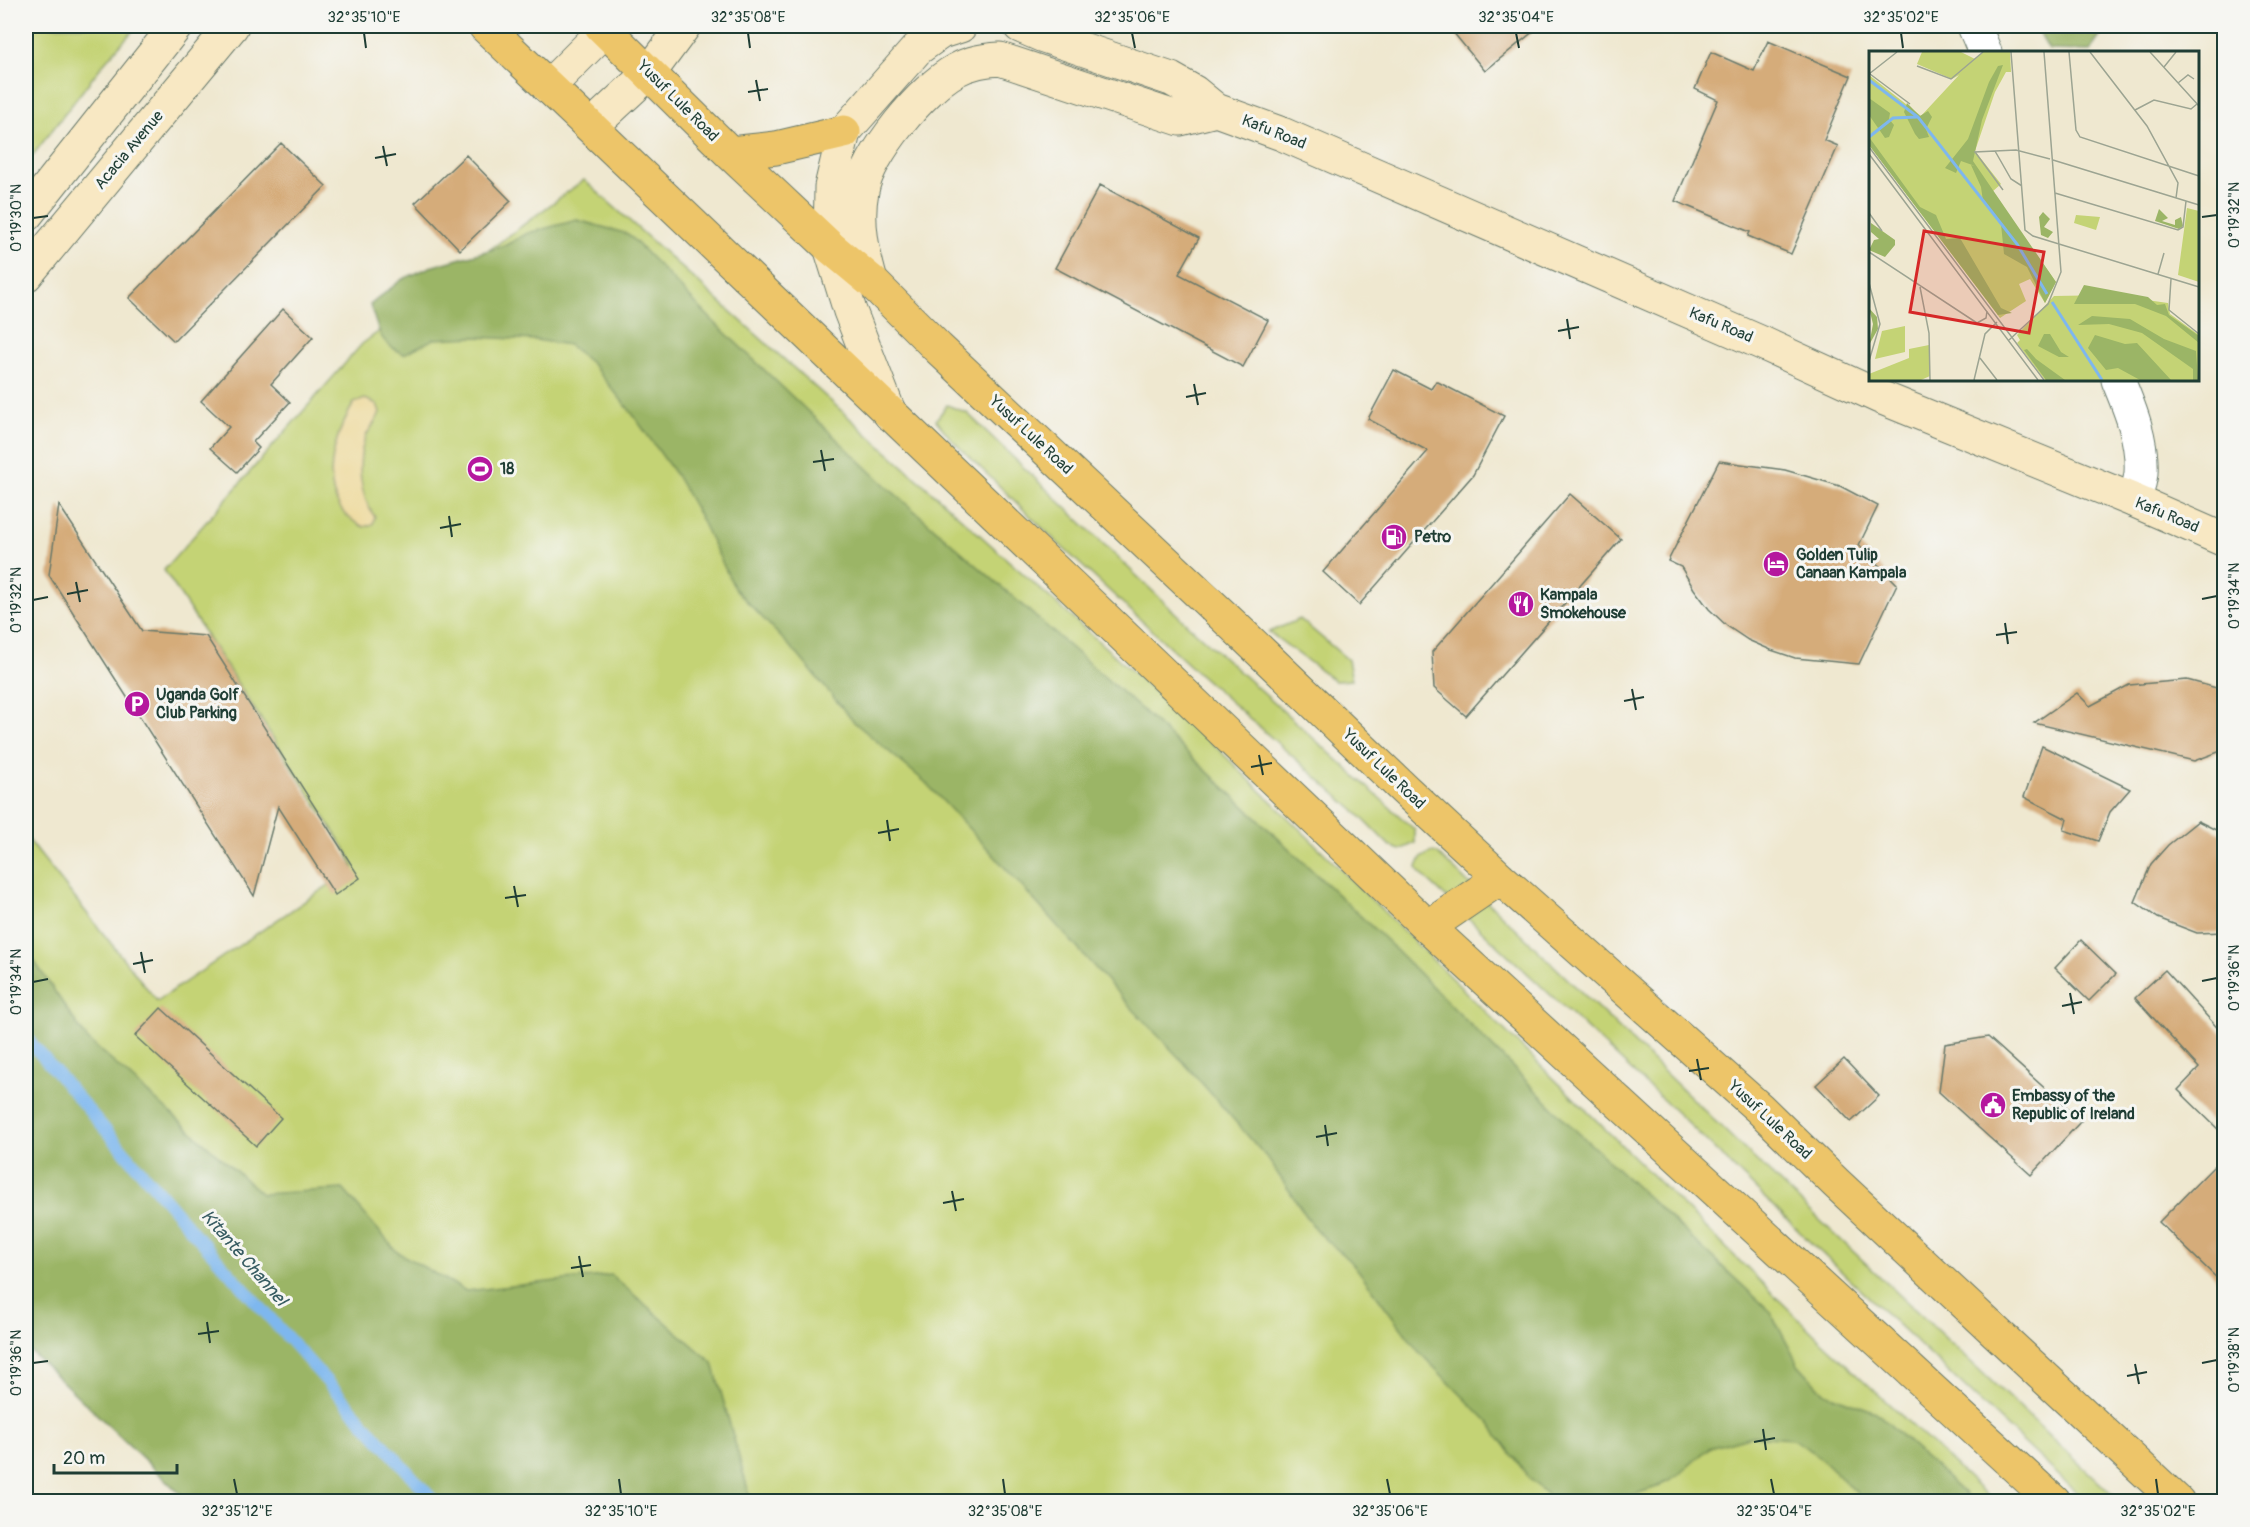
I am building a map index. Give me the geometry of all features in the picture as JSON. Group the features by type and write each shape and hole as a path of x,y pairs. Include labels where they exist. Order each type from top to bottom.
{"main road":[{"path":"26,215 176,26"},
{"name":"Acacia Avenue","path":"26,275 232,26"},
{"path":"485,26 1428,927 2054,1502"},
{"path":"592,126 650,72 684,26"},
{"path":"890,414 850,311 830,247 831,187 844,132 917,49 941,32 960,26"},
{"name":"Kafu Road","path":"1020,26 1171,79 1194,92 1216,110 1282,134 1762,343 1880,397 2135,501 2224,540"},
{"path":"548,87 605,27"},
{"name":"Yusuf Lule Road","path":"605,27 730,153 830,247 871,281 930,340 1500,878 1760,1108 1844,1191 2178,1502"},
{"path":"871,281 864,255 860,220 862,190 871,162 906,114 931,89 955,71 979,60 1000,59 1180,119 1216,110"},
{"path":"730,153 776,148 844,132"},
{"path":"1428,927 1500,878"}],"street":[{"path":"1974,26 1985,51"},
{"path":"2118,381 2131,412 2140,450 2141,474 2135,501"}],"green space":[{"path":"26,26 137,26 104,63 26,164"},
{"path":"2035,26 2107,26 2090,51 2049,50"},
{"path":"584,180 1213,744 1817,1337 1993,1501 188,1501 26,1347 26,837 157,1001 354,868 347,852 164,570 362,344"},
{"path":"577,220 628,234 713,321 885,485 1141,709 1388,942 1568,1123 1770,1311 1798,1364 1825,1393 1876,1412 1972,1501 1862,1501 1857,1493 1815,1453 1793,1439 1752,1436 1709,1448 1676,1477 1660,1486 1614,1501 1554,1501 1529,1478 1489,1423 1419,1352 1355,1266 1315,1229 1268,1159 1186,1065 925,782 854,722 798,655 735,589 700,517 676,475 631,412 592,364 569,345 536,340 475,337 434,339 404,354 395,350 384,340 370,305 401,280 430,267 504,246 528,233"},
{"path":"947,405 967,413 1189,626 1415,830 1415,843 1400,850 1390,846 1358,814 1197,672 1063,548 951,439 936,420"},
{"path":"1300,619 1348,660 1352,680 1335,681 1269,632"},
{"path":"1431,852 1437,853 1745,1150 2119,1501 2086,1501 1813,1245 1692,1127 1419,872 1417,867 1421,858"},
{"path":"26,949 87,1039 262,1194 343,1189 397,1252 466,1291 611,1275 713,1363 751,1501 188,1501 26,1347"}],"sand":[{"path":"365,399 377,404 380,412 366,436 361,456 362,489 375,517 373,524 364,527 348,517 338,503 332,488 331,471 339,435 346,418 354,403"}],"building":[{"path":"1448,26 1540,26 1485,71"},
{"path":"1768,41 1851,76 1824,140 1838,146 1791,254 1748,236 1750,232 1675,201 1718,100 1695,89 1711,52 1754,71"},
{"path":"281,143 326,186 174,341 129,298"},
{"path":"466,155 511,201 460,250 415,203"},
{"path":"1100,185 1199,238 1179,274 1268,320 1243,367 1055,268"},
{"path":"283,309 313,337 271,384 290,402 253,442 259,448 237,472 210,448 229,427 201,401"},
{"path":"1394,370 1431,389 1436,381 1504,416 1473,475 1359,605 1323,572 1428,451 1368,419"},
{"name":"Golden Tulip Canaan Kampala","path":"1719,461 1785,470 1840,486 1878,506 1859,545 1897,584 1859,664 1795,658 1748,640 1727,626 1709,609 1681,567 1668,561"},
{"path":"1570,494 1621,539 1466,716 1434,688 1432,652"},
{"path":"59,505 142,631 206,636 360,878 335,895 278,806 254,896 49,575"},
{"path":"2187,680 2224,690 2224,750 2194,761 2034,723 2077,693 2090,706 2129,685"},
{"path":"2042,746 2130,789 2110,812 2098,841 2064,830 2067,819 2024,797"},
{"path":"2198,821 2224,834 2224,932 2197,933 2158,918 2135,902 2151,864 2168,845"},
{"path":"2081,940 2116,974 2089,1001 2055,968"},
{"path":"2165,970 2224,1035 2224,1135 2178,1090 2199,1068 2135,998"},
{"path":"161,1008 281,1118 256,1146 135,1036"},
{"path":"1988,1037 2081,1121 2031,1175 1939,1092 1945,1044"},
{"path":"1844,1059 1879,1096 1851,1122 1816,1085"},
{"path":"2224,1156 2224,1285 2159,1222"}],"waterway":[{"name":"Kitante Channel","path":"26,1037 193,1232 435,1502"}],"place":[{"name":"18","path":"480,469"},
{"name":"Petro","path":"1394,537"},
{"name":"Golden Tulip Canaan Kampala","path":"1776,564"},
{"name":"Kampala Smokehouse","path":"1521,604"},
{"name":"Uganda Golf Club Parking","path":"137,704"},
{"name":"Embassy of the Republic of Ireland","path":"1993,1105"}]}
